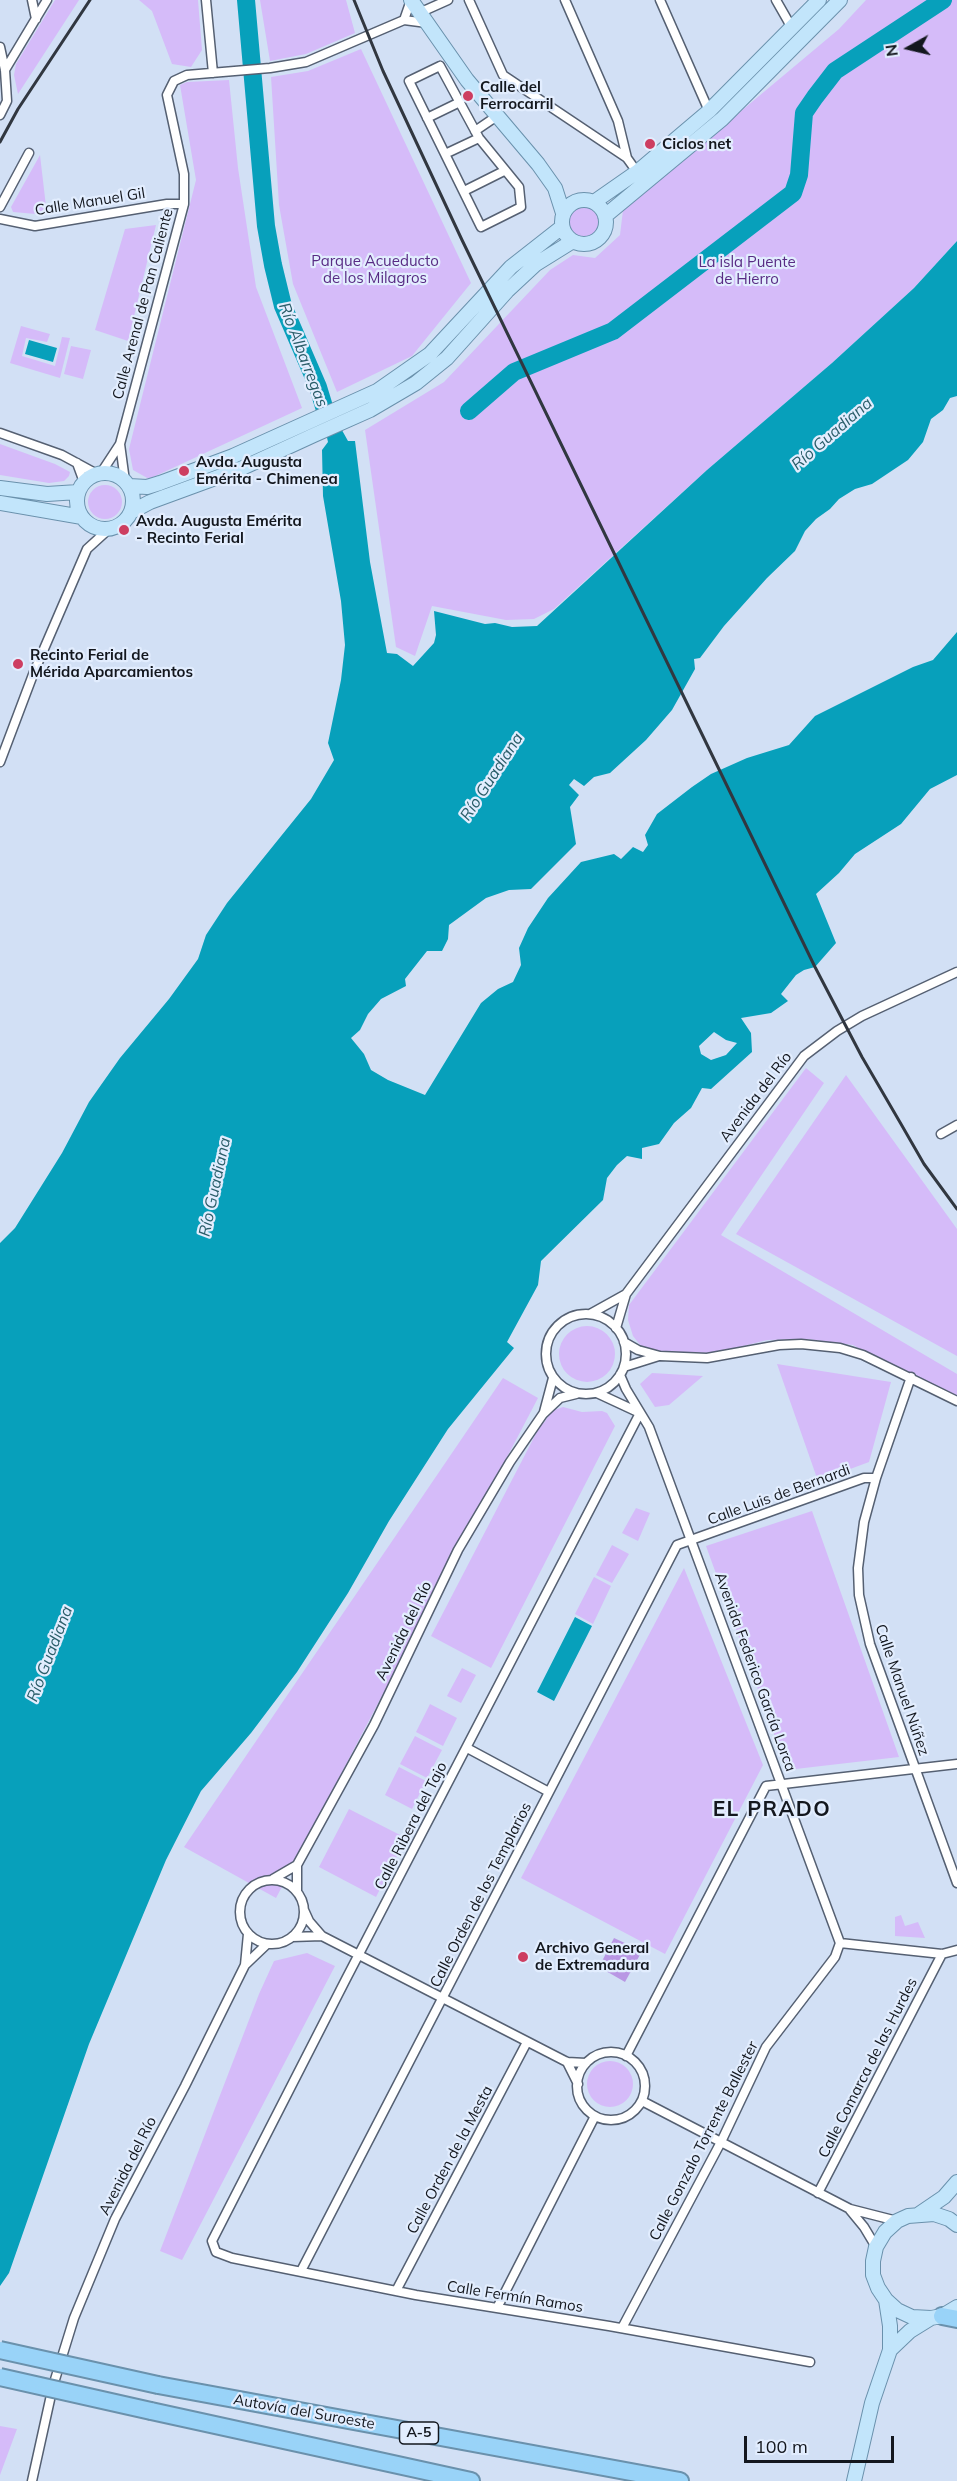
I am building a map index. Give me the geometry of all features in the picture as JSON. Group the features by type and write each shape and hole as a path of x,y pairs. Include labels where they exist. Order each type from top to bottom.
{"highway":[{"name":"Autovía del Suroeste","path":"0,2350 158,2385 680,2481"},
{"name":"Autovía del Suroeste","path":"0,2377 467,2481"}],"main road":[{"path":"411,0 426,15 468,80 538,164 555,188 563,220 573,241"},
{"path":"594,202 637,172 709,111 819,0"},
{"path":"605,216 722,119 840,0"},
{"path":"0,488 46,494 81,487 99,474 114,474 127,483 147,486 160,483 311,429 416,383 447,358 507,291 536,264 573,241 587,244 600,237 606,224 603,210 594,202 577,201 555,188"},
{"path":"358,408 430,354 511,267 563,220 567,208 577,201"},
{"path":"81,487 77,505 82,517 94,528 109,529 122,524 131,512 150,502 240,469 311,429"},
{"path":"127,483 133,498 131,512"},
{"path":"0,503 82,517"},
{"path":"943,2318 912,2316 897,2310 878,2288 873,2275 873,2261 876,2247 885,2232 897,2221 919,2214 944,2197 957,2182"},
{"path":"919,2214 934,2214 949,2219 957,2225"},
{"path":"854,2481 872,2403 890,2350 890,2326 886,2300"},
{"path":"890,2350 910,2331 943,2318 957,2307"}],"street":[{"path":"32,0 36,19"},
{"path":"5,70 48,0"},
{"path":"206,0 213,73"},
{"path":"404,20 411,0"},
{"path":"404,20 426,15 448,0"},
{"path":"469,0 503,75 627,158 637,172"},
{"path":"565,0 618,121 627,158"},
{"path":"660,0 709,111"},
{"path":"776,0 792,28"},
{"name":"Calle Arenal de Pan Caliente","path":"99,474 120,444 184,204 184,174 167,94 174,81 187,75 306,62 404,20"},
{"path":"0,47 5,70 3,87 7,101 0,115"},
{"path":"441,66 460,102 477,135 519,187 521,207 481,227 409,81 441,66"},
{"path":"427,118 460,102"},
{"path":"445,154 477,135 497,116"},
{"path":"0,207 29,153"},
{"path":"464,191 504,171"},
{"name":"Calle Manuel Gil","path":"0,219 35,226 167,204 184,204"},
{"path":"0,433 62,455 99,474"},
{"name":"Calle Arenal de Pan Caliente","path":"120,444 127,483"},
{"path":"77,463 81,487"},
{"path":"0,762 34,672 87,549 109,529"},
{"name":"Avenida del Río","path":"616,1328 626,1294 804,1056 837,1031 862,1016 957,972"},
{"path":"941,1134 957,1125"},
{"name":"Avenida del Río","path":"589,1314 626,1294"},
{"path":"597,1393 614,1383 622,1371 626,1354 624,1342 616,1328 600,1316 576,1315 564,1320 554,1329 548,1340 545,1353 547,1366 553,1378 559,1385 576,1394 597,1393 640,1413"},
{"path":"624,1342 638,1350 660,1356 707,1358 779,1345 821,1345 863,1354 957,1401"},
{"path":"622,1371 660,1356"},
{"name":"Avenida Federico García Lorca","path":"622,1371 640,1413 649,1427 840,1943"},
{"name":"Calle Manuel Núñez","path":"911,1377 876,1478 860,1544 859,1595 870,1644 957,1883"},
{"name":"Avenida del Río","path":"543,1414 553,1378"},
{"name":"Avenida del Río","path":"297,1891 297,1865 374,1725 458,1550 510,1462 543,1414 560,1398 576,1394"},
{"name":"Calle Ribera del Tajo","path":"216,2252 212,2241 217,2229 640,1413"},
{"name":"Calle Luis de Bernardi","path":"692,1541 864,1478 876,1478"},
{"name":"Calle Orden de los Templarios","path":"301,2271 677,1545 692,1541"},
{"path":"467,1748 549,1792"},
{"path":"626,2056 766,1786 957,1764"},
{"path":"297,1865 273,1879 258,1882 249,1888 242,1897 240,1920 252,1938 267,1944 283,1942 292,1937 322,1936"},
{"path":"273,1879 289,1884 297,1891 309,1921 322,1936 567,2062 586,2063"},
{"path":"292,1937 303,1920 304,1910"},
{"name":"Avenida del Río","path":"245,1965 248,1934"},
{"path":"840,1943 942,1954 957,1950"},
{"name":"Calle Gonzalo Torrente Ballester","path":"622,2328 721,2142 766,2047 835,1957 840,1943"},
{"name":"Avenida del Río","path":"32,2481 53,2386 74,2318 115,2219 245,1965 267,1944"},
{"name":"Calle Comarca de las Hurdes","path":"818,2193 942,1954"},
{"name":"Calle Orden de la Mesta","path":"396,2291 527,2042"},
{"path":"567,2062 578,2084 582,2103 595,2116 606,2119 627,2116 642,2101 645,2091 643,2075 635,2062 616,2052 595,2056 586,2063 580,2073 578,2084"},
{"path":"642,2101 850,2209 897,2221"},
{"path":"497,2308 595,2116"},
{"path":"850,2209 876,2247"},
{"name":"Calle Fermín Ramos","path":"216,2252 232,2258 396,2291 810,2362"}],"green space":[{"path":"55,0 79,0 18,94 14,75 16,64"},
{"path":"139,0 198,0 202,50 191,67 172,64 152,11"},
{"path":"260,0 346,0 355,33 306,54 270,61"},
{"name":"La isla Puente de Hierro","path":"866,0 957,0 957,241 914,288 832,363 707,470 554,609 534,619 506,620 432,606 415,656 396,647 365,430 444,382 550,270 573,255 595,258 620,235 623,210 839,29"},
{"name":"Parque Acueducto de los Milagros","path":"361,49 471,283 412,356 337,392 293,284 279,205 271,77 308,71"},
{"path":"229,80 238,168 256,287 302,408 149,479 133,470 129,449 196,180 180,85 187,82"},
{"path":"40,155 47,215 13,212 11,207"},
{"path":"584,207 590,208 598,216 598,228 590,236 584,237 578,236 570,228 569,222 570,216 578,208"},
{"path":"156,225 128,341 95,330 125,229"},
{"path":"21,326 50,334 47,342 26,338 22,356 55,366 62,337 70,338 60,378 10,363"},
{"path":"71,346 91,350 83,379 64,374"},
{"path":"0,444 55,464 70,472 69,476 64,481 49,483 0,475"},
{"path":"105,485 117,490 122,502 117,514 105,519 93,514 88,502 93,490"},
{"path":"806,1068 824,1083 721,1235 957,1374 957,1403 853,1345 807,1339 767,1340 716,1353 654,1352 641,1346 633,1336 628,1320 629,1305"},
{"path":"846,1075 957,1229 957,1356 736,1234"},
{"path":"587,1326 598,1328 607,1334 613,1343 615,1354 613,1365 607,1374 598,1380 587,1382 576,1380 567,1374 561,1365 559,1354 561,1343 567,1334 576,1328"},
{"path":"777,1364 891,1382 869,1462 818,1481"},
{"path":"652,1373 703,1376 669,1405 655,1407 640,1384"},
{"path":"503,1378 538,1398 276,1898 184,1847"},
{"path":"563,1407 582,1412 602,1411 607,1413 615,1426 491,1668 431,1636 542,1422 544,1423 551,1411"},
{"path":"636,1508 650,1513 638,1541 622,1533"},
{"path":"812,1511 899,1757 787,1770 706,1546"},
{"path":"612,1545 629,1554 612,1583 596,1575"},
{"path":"684,1568 763,1765 665,1954 521,1878"},
{"path":"594,1577 611,1586 593,1624 575,1614"},
{"path":"462,1668 476,1675 461,1703 447,1696"},
{"path":"430,1704 457,1718 443,1746 416,1732"},
{"path":"415,1736 442,1750 427,1778 400,1764"},
{"path":"399,1767 426,1781 412,1809 385,1795"},
{"path":"349,1809 406,1838 376,1897 319,1867"},
{"path":"901,1915 905,1926 918,1922 925,1938 895,1936 895,1917"},
{"path":"307,1953 335,1966 182,2260 160,2251 259,1994 274,1961"},
{"path":"610,2061 626,2068 633,2084 626,2100 610,2107 594,2100 587,2084 594,2068"},
{"path":"0,2426 17,2429 0,2475"}],"shaded area":[{"path":"614,1938 642,1951 625,1982 599,1967"}],"water":[{"name":"Río Guadiana","path":"957,241 957,396 950,398 943,410 931,419 923,442 908,460 872,484 855,489 839,499 816,519 805,531 795,551 724,626 700,658 694,659 695,669 672,710 646,740 610,773 594,777 584,786 574,779 569,785 579,795 570,807 576,844 531,889 509,890 486,898 449,925 448,939 442,951 427,951 405,979 406,986 381,999 368,1014 360,1030 351,1038 364,1054 371,1070 388,1080 425,1095 481,1003 498,989 513,982 521,965 519,948 528,928 548,898 581,862 614,854 621,859 633,847 643,852 648,845 645,835 657,814 692,787 711,774 747,758 789,745 815,716 913,667 933,660 957,632 957,775 930,789 901,824 855,854 839,873 816,894 836,943 815,967 796,975 781,994 788,1001 771,1013 741,1018 751,1033 752,1052 711,1089 702,1088 691,1108 674,1123 659,1144 642,1148 642,1159 627,1156 617,1165 607,1178 603,1200 541,1261 538,1285 507,1342 514,1348 448,1429 297,1672 251,1733 201,1791 166,1860 89,2044 9,2273 0,2286 0,1243 15,1228 62,1153 89,1102 120,1058 169,999 198,959 206,935 227,903 311,799 334,760 328,743 341,680 345,645 341,601 323,496 322,450 328,442 318,398 318,387 348,441 355,441 370,562 387,653 397,654 413,666 434,643 436,635 434,611 485,624 495,623 512,627 537,626 707,470 832,363 914,288","holes":["714,1032 726,1040 737,1043 726,1055 711,1060 701,1054 699,1046"]},
{"path":"29,340 57,348 53,362 25,354"},
{"path":"575,1617 592,1626 554,1701 537,1692"}],"waterway":[{"name":"Río Albarregas","path":"246,0 266,226 273,265 283,306 318,387 325,410"},
{"path":"469,411 514,372 613,331 793,193 799,175 804,113 835,71 943,0"}],"railway":[{"path":"0,142 18,109 90,0"},
{"path":"354,0 383,71 462,240 815,967 862,1057 924,1164 957,1209"}],"place":[{"name":"Calle del Ferrocarril","path":"468,96"},
{"name":"Ciclos net","path":"650,144"},
{"name":"Avda. Augusta Emérita - Chimenea","path":"184,471"},
{"name":"Avda. Augusta Emérita - Recinto Ferial","path":"124,530"},
{"name":"Recinto Ferial de Mérida Aparcamientos","path":"18,664"},
{"name":"Archivo General de Extremadura","path":"523,1957"}],"district":[{"name":"EL PRADO","path":"772,1810"}]}
